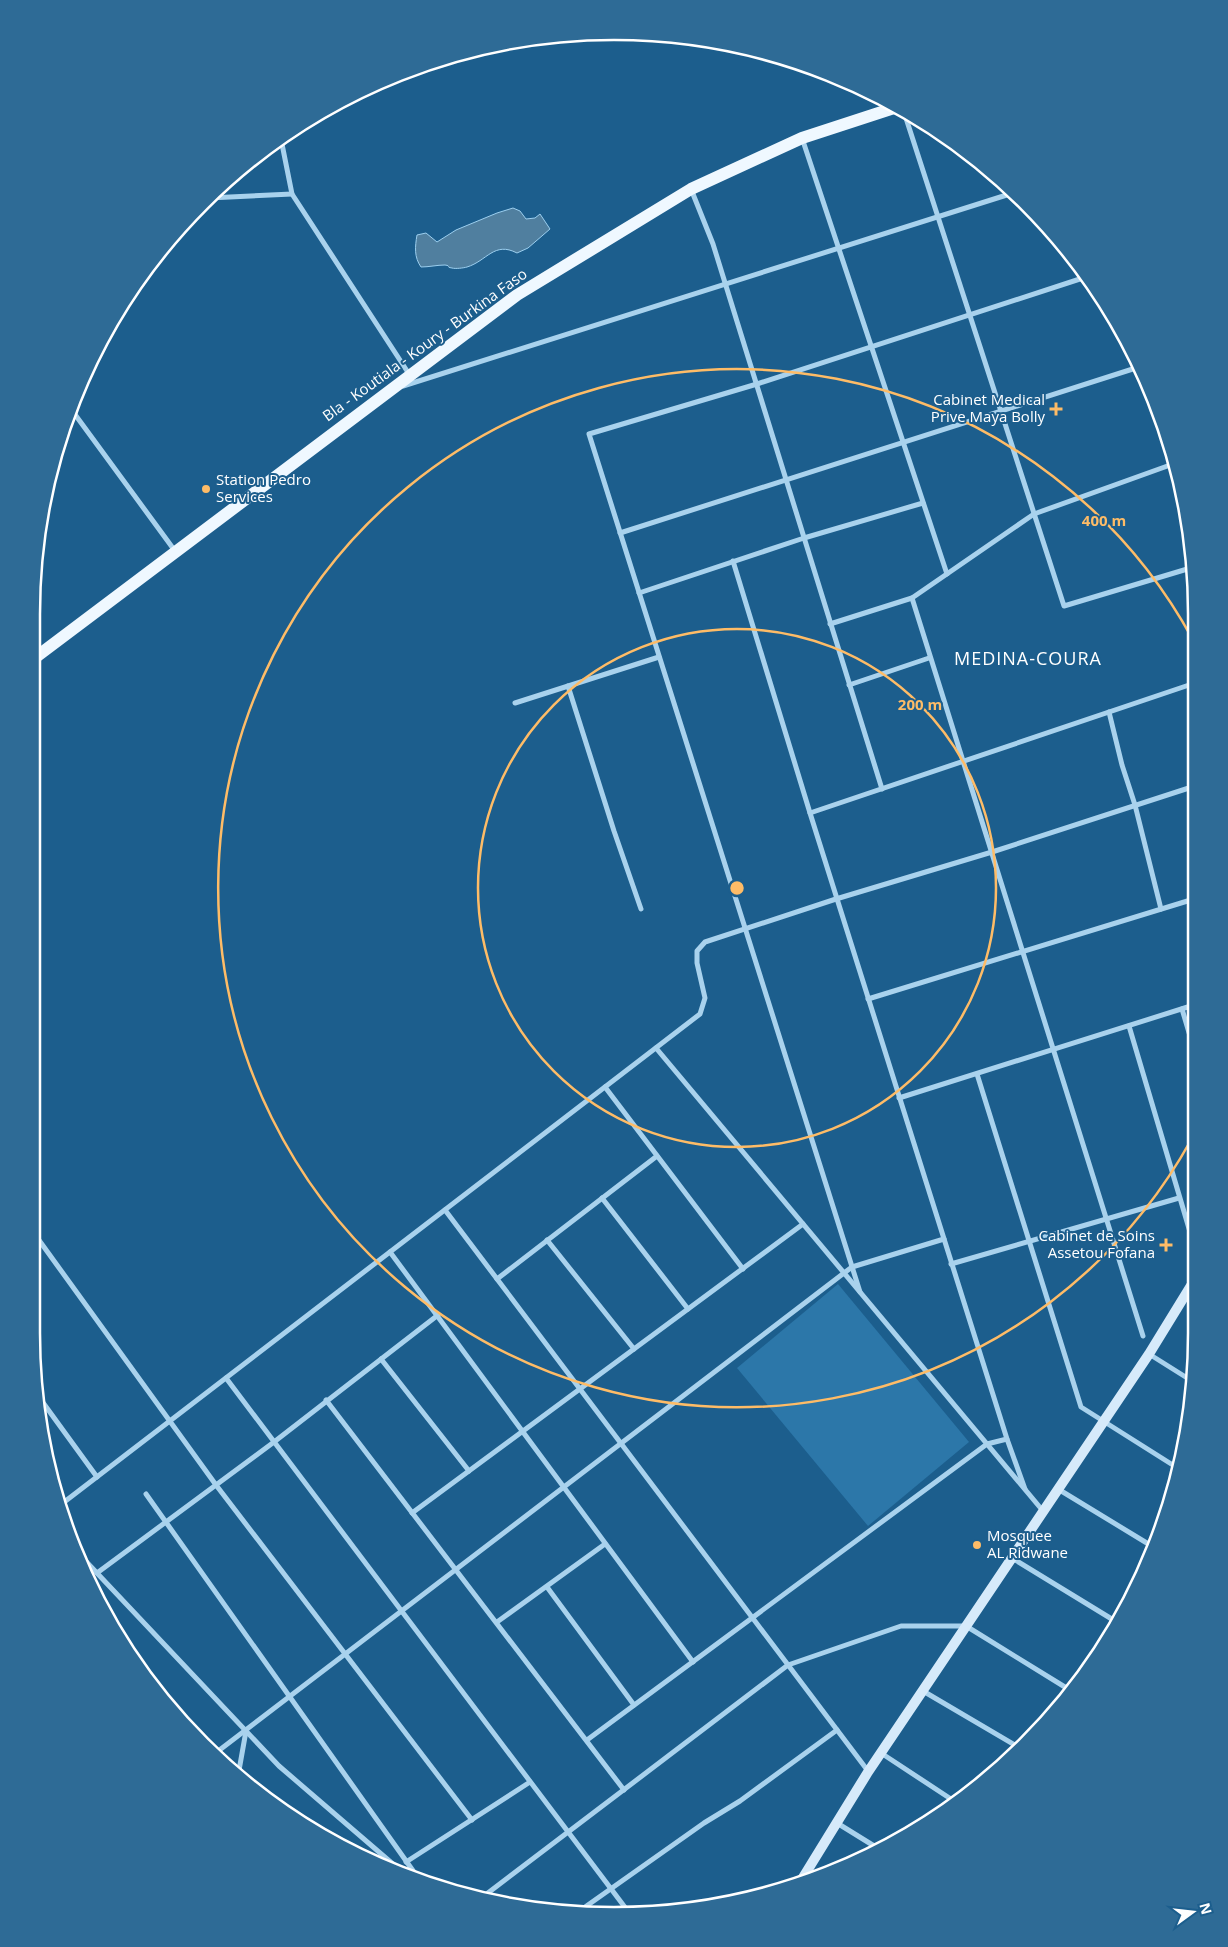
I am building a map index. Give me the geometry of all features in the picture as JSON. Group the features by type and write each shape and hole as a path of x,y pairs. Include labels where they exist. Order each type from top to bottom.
{"main road":[{"name":"Bla - Koutiala - Koury - Burkina Faso","path":"40,654 409,374 517,295 692,189 802,138 888,110"}],"street":[{"path":"907,121 1064,606 1186,569"},
{"path":"802,138 946,574"},
{"path":"282,146 292,194 409,374"},
{"path":"692,189 726,285 882,789"},
{"path":"219,198 292,194"},
{"path":"387,391 462,369 1006,195"},
{"path":"860,1292 589,434 756,384 1080,280"},
{"path":"620,532 1133,369"},
{"path":"76,415 176,551"},
{"path":"830,624 912,598 1034,514 1168,466"},
{"path":"639,593 804,538 923,503"},
{"path":"733,562 836,898 1007,1439 1025,1489"},
{"path":"912,598 1143,1336"},
{"path":"516,703 659,657"},
{"path":"849,685 930,658"},
{"path":"810,813 1188,685"},
{"path":"568,686 641,909"},
{"path":"1109,712 1161,909"},
{"path":"65,1501 700,1014 705,998 697,963 697,951 705,942 836,898 992,852 1188,788"},
{"path":"868,999 1188,901"},
{"path":"899,1098 1188,1007"},
{"path":"1182,1009 1188,1029"},
{"path":"1129,1026 1188,1228"},
{"path":"656,1048 1044,1511"},
{"path":"977,1074 1082,1407 1172,1465"},
{"path":"605,1087 743,1269"},
{"path":"497,1279 657,1156"},
{"path":"602,1198 688,1309"},
{"path":"952,1264 1179,1198"},
{"path":"445,1210 868,1772"},
{"path":"412,1513 803,1224"},
{"path":"220,1750 844,1272 852,1267 944,1239"},
{"path":"547,1240 634,1349"},
{"path":"40,1242 216,1486 472,1820"},
{"path":"390,1252 438,1315 521,1432 693,1662"},
{"path":"805,1875 881,1752 1149,1354 1188,1292"},
{"path":"97,1573 216,1486 438,1315"},
{"path":"1149,1354 1186,1377"},
{"path":"381,1359 469,1471"},
{"path":"226,1378 625,1907"},
{"path":"326,1400 624,1790"},
{"path":"45,1405 97,1477"},
{"path":"587,1740 987,1444 1007,1439"},
{"path":"1058,1489 1148,1544"},
{"path":"146,1494 412,1870"},
{"path":"497,1622 605,1544"},
{"path":"1012,1558 1112,1619"},
{"path":"89,1565 279,1766 391,1862"},
{"path":"546,1586 634,1705"},
{"path":"488,1893 788,1665 901,1626 966,1626 1065,1687"},
{"path":"923,1690 1014,1744"},
{"path":"586,1906 837,1730"},
{"path":"239,1768 246,1731"},
{"path":"881,1752 949,1798"},
{"path":"406,1862 530,1782"},
{"path":"837,1823 873,1845"}],"shaded area":[{"path":"513,208 520,211 526,219 535,218 540,214 550,229 528,248 517,253 502,249 464,268 453,268 445,265 421,267 416,252 417,235 426,233 437,242 456,230"},
{"path":"838,1284 969,1442 868,1526 737,1368"}],"place":[{"name":"Cabinet Medical Prive Maya Bolly","path":"1056,409"},
{"name":"Station Pedro Services","path":"206,489"},
{"name":"Cabinet de Soins Assetou Fofana","path":"1166,1245"},
{"name":"Mosquee AL Ridwane","path":"977,1545"}],"district":[{"name":"MEDINA-COURA","path":"1028,659"}]}
